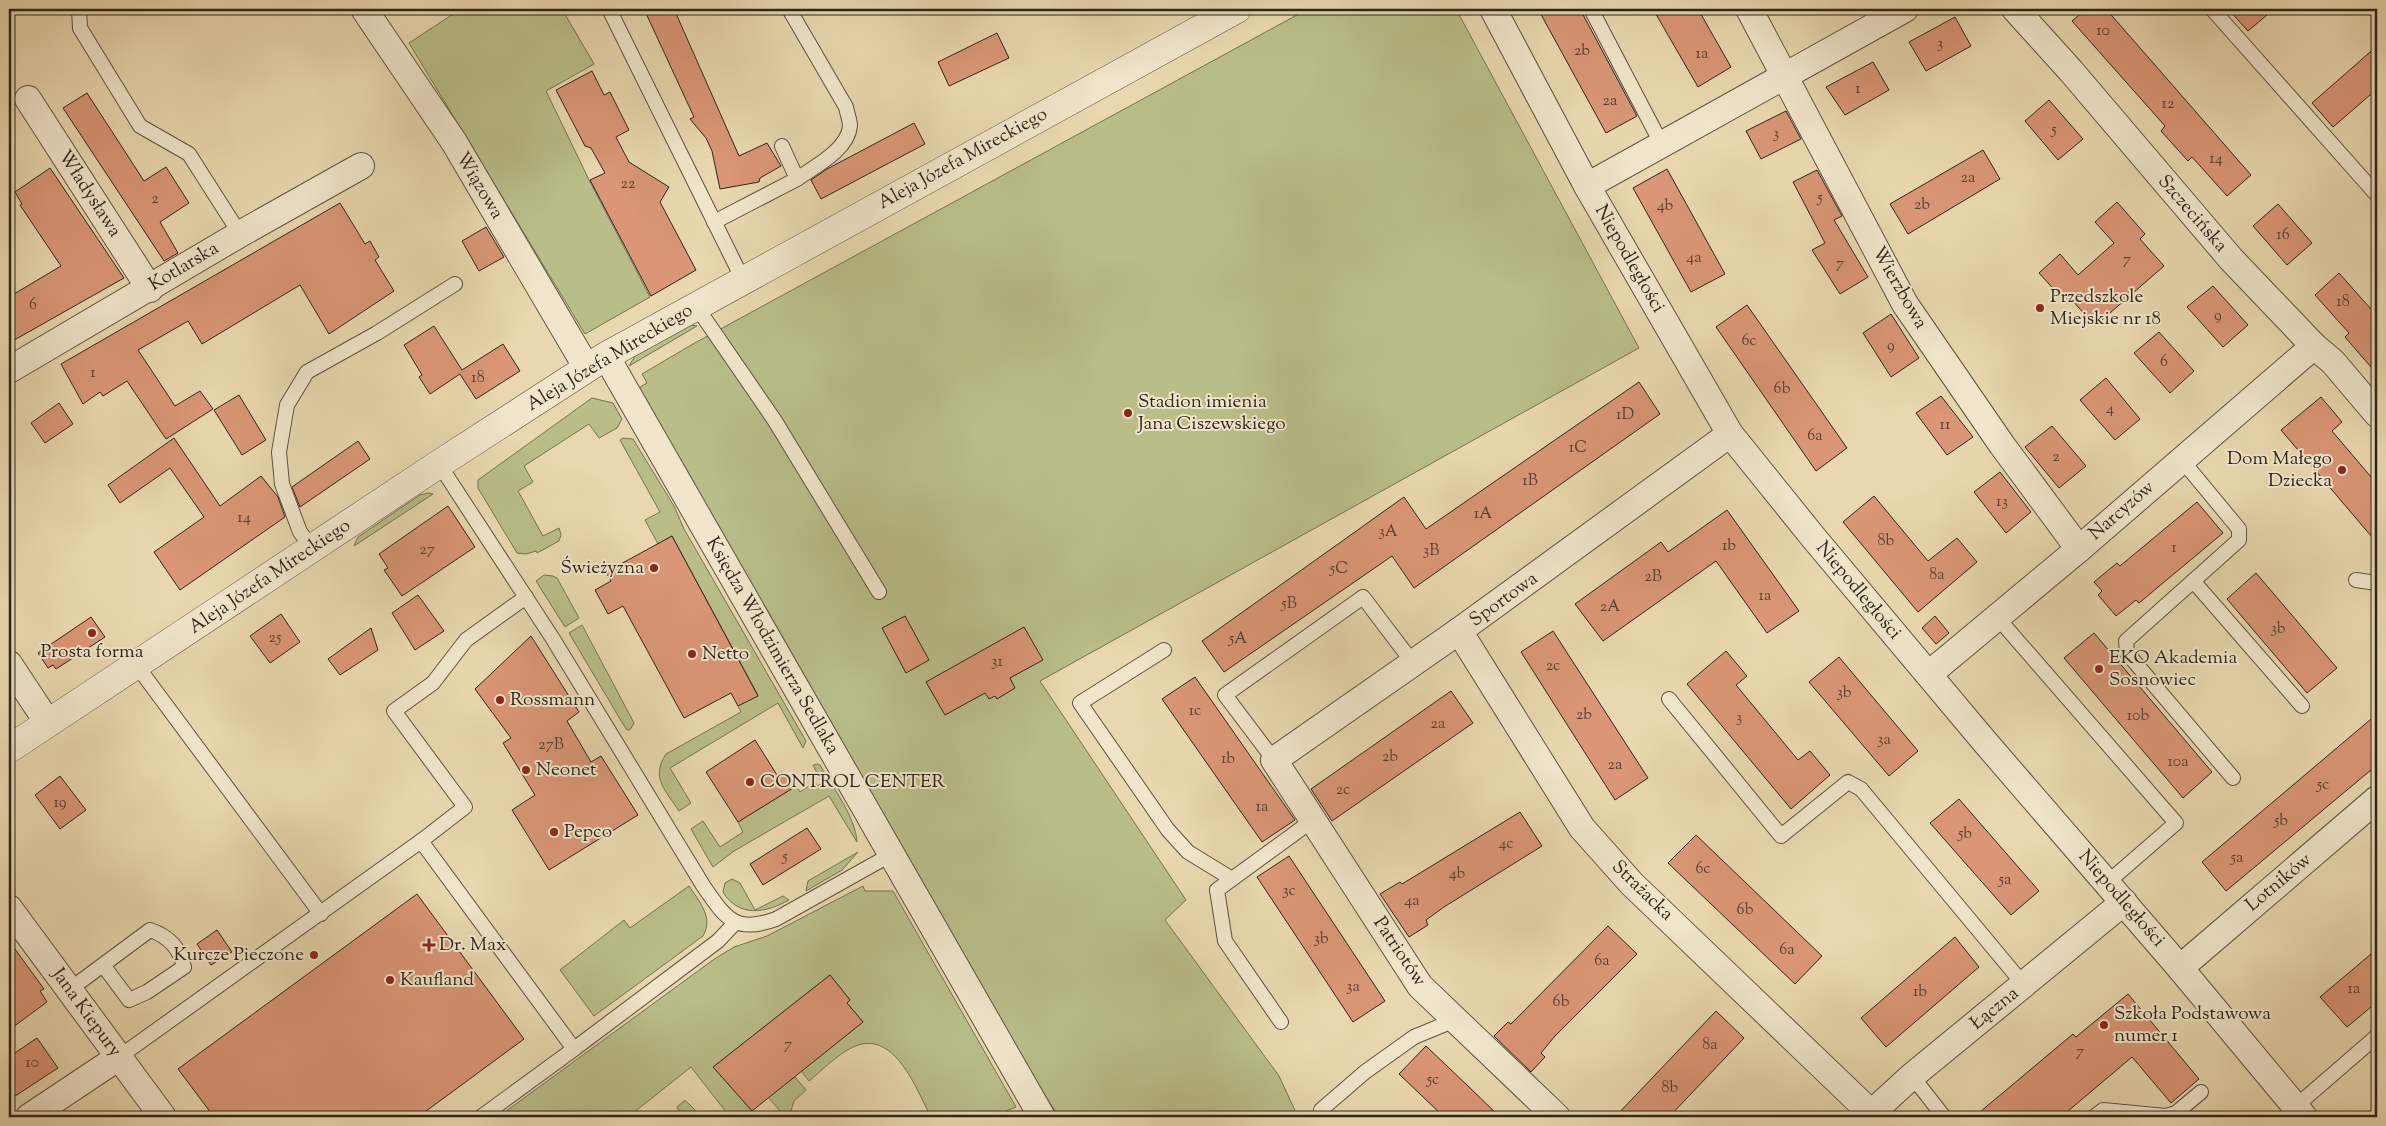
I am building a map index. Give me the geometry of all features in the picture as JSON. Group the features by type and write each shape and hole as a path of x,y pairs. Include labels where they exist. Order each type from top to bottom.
{"street":[{"name":"Wiązowa","path":"364,9 454,142 597,362"},
{"name":"Aleja Józefa Mireckiego","path":"9,750 439,464 597,362 1237,9"},
{"name":"Niepodległości","path":"1493,9 1587,186 1730,434 1813,537 1928,674 2180,968 2300,1112"},
{"name":"Wierzbowa","path":"1749,9 1904,304 2002,446 2079,549"},
{"path":"1587,186 1905,9"},
{"name":"Szczecińska","path":"2015,9 2070,70 2231,259 2314,346 2333,362 2377,414"},
{"name":"Władysława","path":"28,99 150,288"},
{"name":"Kotlarska","path":"9,370 240,234 361,166"},
{"name":"Narcyzów","path":"1928,674 2079,549 2314,346"},
{"name":"Księdza Włodzimierza Sedlaka","path":"597,362 892,854 1042,1117"},
{"name":"Sportowa","path":"1274,760 1459,631 1730,434"},
{"name":"Strażacka","path":"1459,631 1582,828 1632,884 1676,924 1869,1115"},
{"path":"9,664 48,723"},
{"name":"Patriotów","path":"1274,760 1420,986 1557,1117"},
{"name":"Lotników","path":"2180,968 2377,799"},
{"name":"Łączna","path":"1869,1115 1912,1076 2024,985 2116,893"},
{"name":"Jana Kiepury","path":"9,908 163,1117"},
{"path":"29,1117 119,1057"}],"lane":[{"path":"79,9 80,28 140,126 189,154 240,234"},
{"path":"609,9 743,280"},
{"path":"714,222 798,179 836,150 848,135 850,125 846,107 789,9"},
{"path":"1591,9 1662,143"},
{"path":"2212,9 2377,195"},
{"path":"782,146 798,179"},
{"path":"313,549 300,532 282,484 279,452 286,405 307,372 455,284"},
{"path":"696,306 775,421 879,592"},
{"path":"2182,459 2239,529 2239,540 2126,641 2127,654 2233,778"},
{"path":"439,464 526,597 704,887 722,912 735,922 750,927 776,919 892,854"},
{"path":"2356,580 2377,583"},
{"path":"2194,582 2302,706"},
{"path":"119,1057 421,842 465,807 394,711 433,683 466,640 526,597"},
{"path":"1274,760 1225,695 1363,597 1413,663"},
{"path":"1997,616 2176,823 2116,893"},
{"path":"1164,650 1080,704 1168,830 1188,852 1232,879"},
{"path":"138,666 320,914"},
{"path":"1669,700 1781,836 1848,782 1860,789 2024,985"},
{"path":"1281,1022 1225,941 1217,890 1313,820"},
{"path":"421,842 574,1049"},
{"path":"481,1117 718,941 735,922"},
{"path":"68,990 150,930 164,935 181,954 184,967 147,992 129,1000 103,965"},
{"path":"1321,1110 1365,1072 1414,1037 1455,1020"},
{"path":"2300,1112 2377,1036"},
{"path":"1912,1076 1944,1117"},
{"path":"2094,1117 2103,1110 2166,1116 2176,1113 2201,1092"}],"green space":[{"path":"461,9 562,9 594,64 546,91 589,180 650,297 585,334 409,43"},
{"name":"Stadion imienia Jana Ciszewskiego","path":"1308,9 1456,9 1639,348 1040,681 1186,900 1165,920 1279,1076 1298,1117 1059,1117 1030,1072 637,389 647,383 642,374 693,344"},
{"path":"691,325 697,326 629,366 635,356"},
{"path":"592,398 613,403 622,419 617,428 599,438 589,424 524,466 533,482 518,491 543,536 559,528 561,535 559,541 537,553 536,551 526,554 517,553 478,488 478,480"},
{"path":"623,438 633,439 674,506 684,529 806,741 803,748 778,703 670,768 691,803 679,811 665,791 660,777 659,770 666,754 741,712 738,706 758,695 672,536 658,544 645,520 660,512 620,440"},
{"path":"433,494 354,546 358,537 420,495"},
{"path":"544,575 557,578 579,618 565,627 536,581"},
{"path":"582,625 634,723 630,730 627,730 623,724 569,633"},
{"path":"813,765 820,765 848,813 856,833 857,842 829,796 734,851 713,867 691,829 703,821 720,847 743,832 738,822 796,786 800,792 815,782 817,786 822,783"},
{"path":"858,852 842,870 806,891 808,881"},
{"path":"732,879 740,883 755,910 783,896 789,900 762,910 753,911 745,909 729,900 723,892 725,883"},
{"path":"689,886 701,904 706,916 707,923 703,936 594,1016 560,970 624,920 630,928"},
{"path":"863,886 865,891 893,891 1016,1107 992,1117 931,1117 902,1064 891,1053 880,1046 866,1044 845,1051 809,1081 801,1071 863,1022 847,1003 850,1000 830,975 714,1067 757,1117 730,1117 691,1067 628,1117 498,1117 713,960 734,947 767,936"},
{"path":"795,1077 806,1090 794,1101 789,1117 785,1117 768,1097"},
{"path":"684,1101 702,1117 682,1117 677,1107"}],"building":[{"path":"644,9 674,9 739,156 767,143 781,166 760,178 759,182 720,189 712,151 706,138 690,119 694,117"},
{"path":"1538,9 1580,9 1637,116 1606,133"},
{"path":"1653,9 1698,9 1731,67 1698,87"},
{"path":"2086,9 2106,9 2251,175 2227,196 2192,157 2188,161 2161,131 2165,126 2072,21"},
{"path":"2228,9 2274,9 2248,31"},
{"path":"1955,17 1971,46 1926,71 1909,42"},
{"path":"997,33 1009,58 949,86 938,62"},
{"path":"2377,46 2377,89 2333,127 2312,103"},
{"path":"1873,62 1889,90 1845,115 1826,87"},
{"path":"592,71 604,95 610,92 629,130 616,137 629,162 669,187 660,202 696,270 651,296 590,180 605,173 591,148 585,146 556,90"},
{"path":"87,93 144,181 166,167 189,203 160,222 178,253 164,261 63,108"},
{"path":"2049,100 2083,139 2058,160 2025,121"},
{"path":"1786,111 1801,139 1761,159 1746,131"},
{"path":"914,123 925,144 821,199 811,180 827,169"},
{"path":"1983,150 2000,179 1908,234 1890,204"},
{"path":"50,168 124,278 9,343 9,297 61,266 20,205 22,204 15,192"},
{"path":"1667,169 1725,274 1691,292 1633,188"},
{"path":"1817,170 1842,216 1834,220 1868,277 1840,294 1812,250 1825,243 1793,182"},
{"path":"2117,202 2145,234 2140,239 2164,266 2095,326 2072,300 2067,304 2039,273 2060,254 2078,275 2114,243 2095,222"},
{"path":"340,203 365,244 370,241 379,257 375,260 394,291 329,334 300,285 202,344 188,321 138,350 175,406 200,391 213,409 166,439 127,381 103,396 100,392 83,404 61,364"},
{"path":"2278,204 2312,243 2287,265 2253,226"},
{"path":"486,227 504,257 479,271 462,241"},
{"path":"2339,273 2377,316 2377,374 2345,337 2349,333 2315,295"},
{"path":"2213,286 2248,325 2223,347 2187,307"},
{"path":"1747,305 1847,448 1816,471 1716,327"},
{"path":"1891,314 1919,358 1891,377 1863,333"},
{"path":"434,326 462,370 503,344 520,371 476,399 460,374 430,394 419,377 422,375 404,345"},
{"path":"2159,332 2194,371 2170,393 2134,353"},
{"path":"2106,378 2140,419 2115,440 2080,400"},
{"path":"1639,382 1660,414 1414,588 1392,556 1224,672 1202,641 1404,497 1426,529"},
{"path":"239,395 266,440 242,455 214,410"},
{"path":"1941,396 1973,437 1947,455 1916,413"},
{"name":"Dom Małego Dziecka","path":"2321,397 2342,422 2332,431 2377,484 2377,543 2281,430"},
{"path":"59,403 73,424 45,443 31,423"},
{"path":"2052,426 2086,466 2059,488 2025,447"},
{"path":"174,438 220,506 261,476 278,497 285,517 180,590 154,552 204,517 170,468 120,503 108,485"},
{"path":"358,441 370,459 300,507 292,487"},
{"path":"2000,472 2031,512 2006,533 1974,492"},
{"path":"1874,496 1928,561 1957,538 1977,562 1918,612 1843,522"},
{"path":"2197,502 2223,533 2139,603 2136,600 2116,616 2098,595 2102,591 2094,582 2117,563 2120,566"},
{"path":"448,506 475,547 402,596 384,570 388,568 379,554"},
{"path":"1727,510 1799,611 1767,633 1716,561 1603,641 1575,604 1661,542 1668,552"},
{"name":"Netto","path":"672,536 758,696 738,706 731,693 684,718 623,606 608,614 595,590 611,581 606,572"},
{"path":"2256,573 2337,668 2307,693 2227,599"},
{"path":"418,595 444,631 415,650 392,613"},
{"path":"281,614 300,642 270,663 250,636"},
{"path":"905,616 929,660 906,673 882,628"},
{"path":"1935,616 1949,633 1936,644 1922,628"},
{"path":"91,617 105,637 56,669 53,665 48,668 38,653"},
{"path":"1024,627 1043,660 1010,678 1015,688 997,699 995,696 989,699 985,693 945,715 926,682"},
{"path":"371,628 378,650 340,675 328,659"},
{"path":"1553,631 1648,778 1615,800 1521,652"},
{"path":"2094,633 2212,772 2183,798 2064,658"},
{"path":"531,636 579,712 567,721 591,762 601,756 638,815 549,870 512,810 535,795 503,743 511,738 475,689"},
{"path":"1726,651 1747,676 1736,685 1798,760 1810,751 1830,775 1791,809 1687,684"},
{"path":"1839,657 1918,751 1889,776 1809,682"},
{"path":"1195,677 1295,820 1262,842 1162,699"},
{"path":"1451,691 1473,723 1332,821 1311,789"},
{"path":"2377,714 2377,765 2226,891 2202,862"},
{"name":"CONTROL CENTER","path":"755,740 777,775 782,772 793,788 738,822 706,772"},
{"path":"60,776 86,810 60,829 35,795"},
{"path":"1959,799 2039,891 2011,915 1930,823"},
{"path":"1520,812 1542,846 1444,907 1426,920 1428,925 1409,937 1380,894 1400,882 1402,884"},
{"path":"807,828 821,849 763,885 750,864"},
{"path":"1696,835 1822,956 1795,984 1668,863"},
{"path":"1289,856 1385,1001 1353,1022 1257,877"},
{"name":"Kaufland","path":"417,894 524,1039 418,1117 214,1117 178,1069"},
{"path":"1608,926 1637,954 1555,1036 1541,1053 1545,1057 1531,1072 1494,1036 1508,1022 1511,1024"},
{"path":"217,930 232,952 211,965 197,944"},
{"path":"1955,937 1979,967 1886,1047 1861,1018"},
{"path":"9,941 44,989 40,991 47,1002 9,1030"},
{"path":"2377,949 2377,1002 2347,1027 2320,997"},
{"path":"830,975 850,1000 847,1003 863,1022 752,1111 713,1067"},
{"path":"2128,994 2199,1079 2171,1103 2132,1057 2061,1117 1974,1117 2073,1034 2076,1037"},
{"path":"1716,1011 1744,1038 1669,1117 1615,1117"},
{"path":"37,1038 58,1068 9,1100 9,1057"},
{"path":"1426,1046 1500,1117 1444,1117 1399,1074"}],"place":[{"name":"Przedszkole Miejskie nr 18","path":"2040,308"},
{"name":"Stadion imienia Jana Ciszewskiego","path":"1128,413"},
{"name":"Dom Małego Dziecka","path":"2342,470"},
{"name":"Świeżyzna","path":"654,568"},
{"name":"Prosta forma","path":"92,633"},
{"name":"Netto","path":"692,654"},
{"name":"EKO Akademia Sosnowiec","path":"2099,669"},
{"name":"Rossmann","path":"500,700"},
{"name":"Neonet","path":"526,770"},
{"name":"CONTROL CENTER","path":"750,782"},
{"name":"Pepco","path":"554,832"},
{"name":"Dr. Max","path":"429,945"},
{"name":"Kurcze Pieczone","path":"314,955"},
{"name":"Kaufland","path":"390,980"},
{"name":"Szkoła Podstawowa numer 1","path":"2104,1025"}]}
